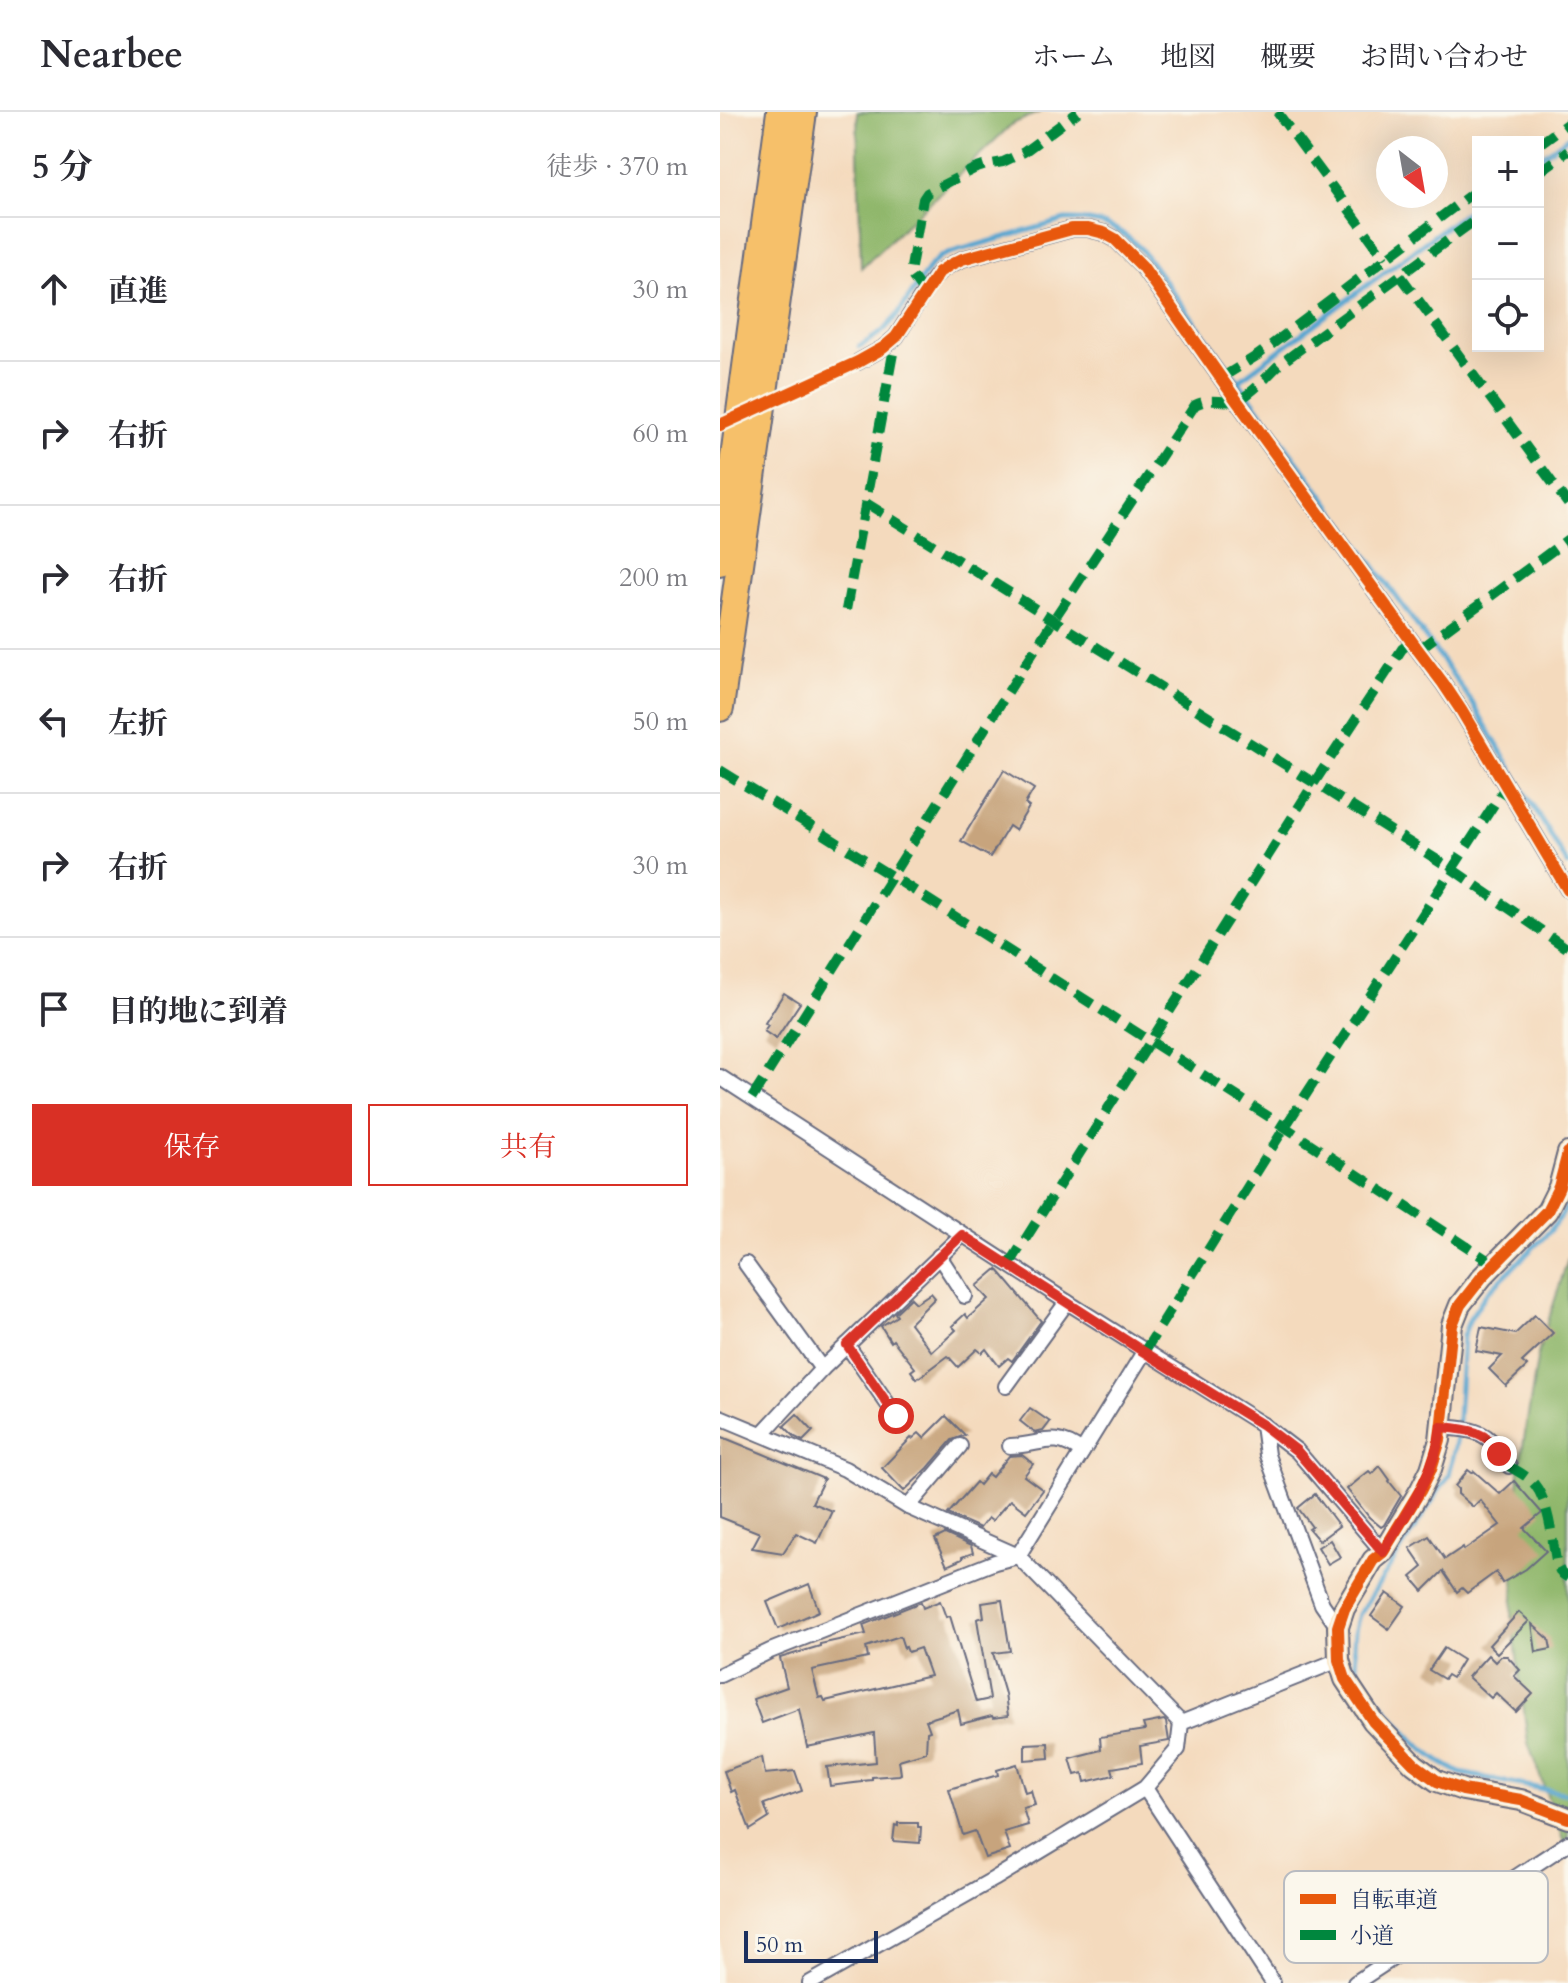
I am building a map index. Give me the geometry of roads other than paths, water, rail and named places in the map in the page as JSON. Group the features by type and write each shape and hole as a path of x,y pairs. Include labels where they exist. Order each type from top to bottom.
{"highway":[{"path":"720,562 780,112"},
{"path":"720,708 803,112"}],"street":[{"path":"858,362 896,337 939,272 962,259 1072,229 1088,229 1115,239 1142,266 1443,683 1568,890"},
{"path":"720,1077 1144,1352 1263,1425 1297,1451 1383,1552"},
{"path":"1568,1153 1559,1187 1547,1211 1482,1277 1460,1305 1452,1325 1451,1428 1420,1491 1383,1552 1373,1560 1344,1609 1338,1627 1339,1660 1345,1679 1373,1721 1414,1764 1437,1781 1463,1790 1521,1800 1568,1818"},
{"path":"762,1434 822,1369 962,1235"},
{"path":"939,1256 965,1296"},
{"path":"746,1264 822,1369"},
{"path":"1006,1386 1067,1302"},
{"path":"847,1345 896,1416"},
{"path":"720,1675 770,1651 995,1562 1018,1556 1144,1352"},
{"path":"720,1417 845,1469 908,1507 1018,1556 1181,1723"},
{"path":"1263,1425 1267,1455 1322,1604 1338,1627"},
{"path":"1451,1428 1483,1435 1509,1466"},
{"path":"1010,1446 1056,1439 1069,1442 1082,1452"},
{"path":"908,1507 960,1446"},
{"path":"1181,1723 1339,1660"},
{"path":"810,1983 994,1879 1145,1788 1178,1749 1181,1723"},
{"path":"1145,1788 1273,1983"},
{"path":"1525,1871 1568,1843"},
{"path":"1355,1983 1385,1963"}],"waterway":[{"path":"1544,155 1568,137"},
{"path":"1239,380 1472,207"},
{"path":"859,347 883,331 930,266 949,253 1065,220 1098,222 1124,234 1141,249 1470,699 1568,865"},
{"path":"1568,1203 1550,1231 1486,1294 1470,1318 1463,1336 1457,1437 1449,1475 1359,1614 1354,1647 1357,1667 1366,1685 1414,1741 1440,1762 1460,1773 1568,1794"}],"tunnel":[{"path":"760,407 858,362"}]}
